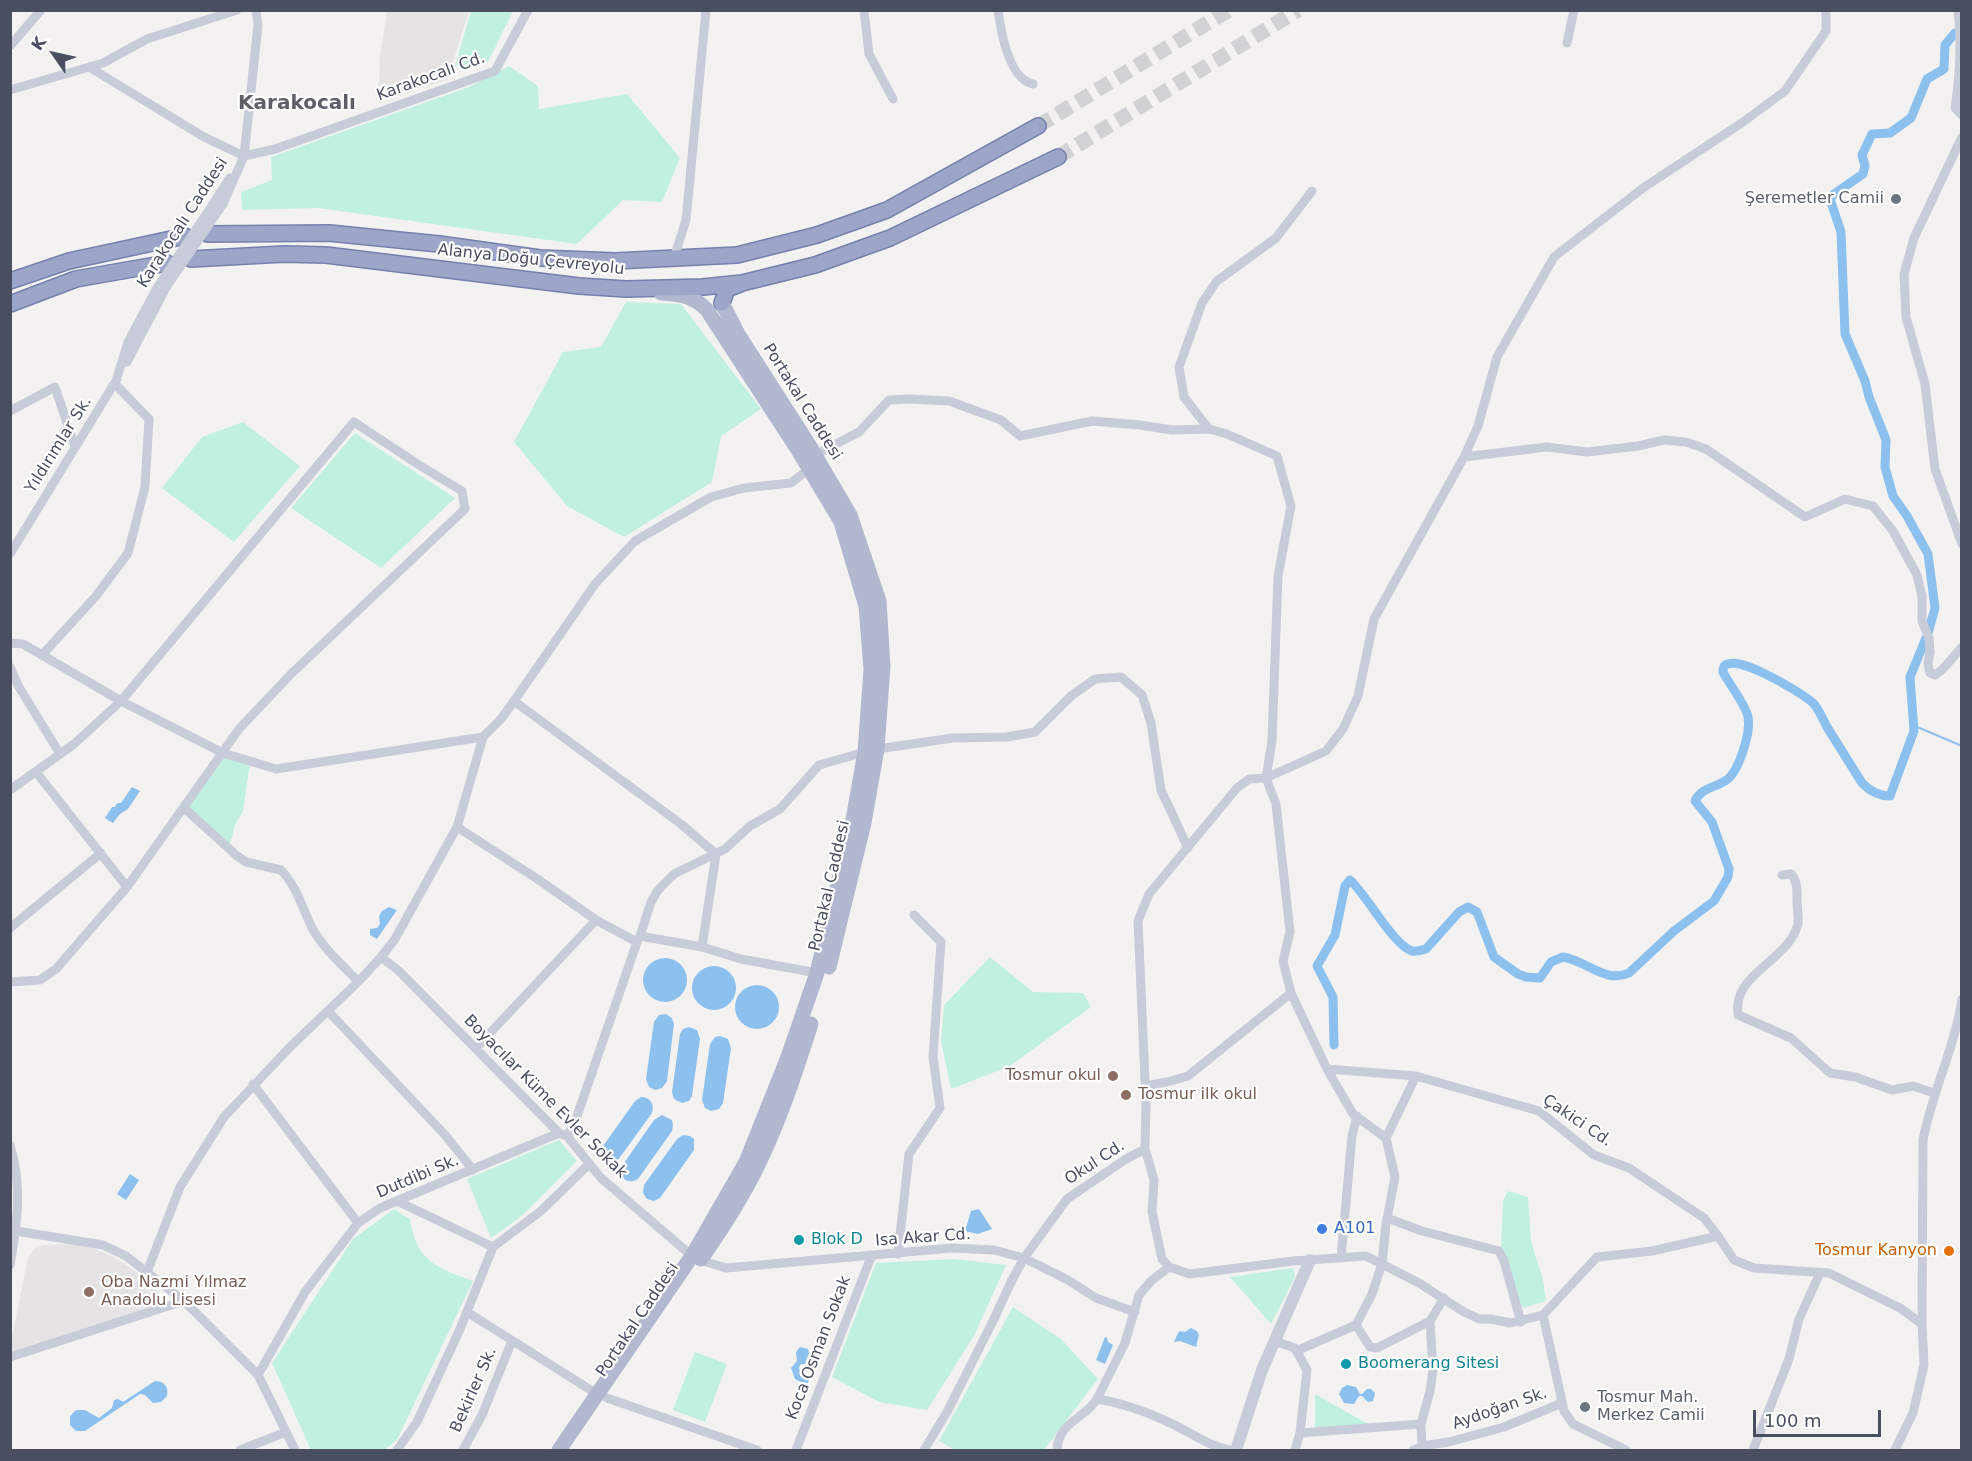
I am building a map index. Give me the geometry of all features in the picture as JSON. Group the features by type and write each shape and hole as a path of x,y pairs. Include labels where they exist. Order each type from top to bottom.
{"highway":[{"name":"Alanya Doğu Çevreyolu","path":"208,234 329,233 439,244 540,258 615,261 737,255 817,235 887,210 1038,126"},
{"name":"Alanya Doğu Çevreyolu","path":"191,259 284,254 326,255 579,286 626,289 704,287 742,283 815,265 890,238 1058,157"},
{"path":"10,281 69,261 186,236"},
{"path":"10,304 76,279 167,263"},
{"path":"722,303 727,289 742,283"}],"main road":[{"name":"Portakal Caddesi","path":"559,1450 602,1396 696,1258 726,1222 759,1164 788,1092 822,974 835,947 861,833 883,666 879,601 850,515 707,310 698,301 687,296 626,289"},
{"name":"Portakal Caddesi","path":"722,303 812,462"},
{"name":"Portakal Caddesi","path":"572,1450 602,1396"}],"street":[{"path":"10,46 40,10"},
{"path":"10,90 103,63 147,39 237,10"},
{"path":"89,67 204,137 244,156 258,25 256,10"},
{"name":"Karakocalı Cd.","path":"244,156 275,149 495,71 528,10"},
{"path":"674,258 686,219 706,10"},
{"path":"864,10 869,54 893,99"},
{"path":"998,10 1010,61 1017,74 1027,83 1033,84"},
{"path":"1567,43 1574,10"},
{"name":"Okul Cd.","path":"924,1450 947,1412 1024,1258 1067,1199 1126,1159 1145,1149 1145,1086 1138,921 1149,894 1237,788 1249,779 1266,778 1326,751 1343,729 1358,696 1374,619 1464,457 1478,426 1497,357 1554,257 1643,188 1743,122 1785,91 1826,31 1826,10"},
{"path":"1959,10 1961,39 1955,108 1962,115"},
{"path":"1961,140 1914,238 1904,274 1906,317 1925,384 1935,469 1962,544"},
{"name":"Karakocalı Caddesi","path":"115,384 128,342 218,204 244,156"},
{"path":"1209,429 1184,397 1179,368 1202,303 1217,281 1276,238 1312,191"},
{"path":"43,654 96,596 128,553 145,487 149,419 115,384"},
{"name":"Yıldırımlar Sk.","path":"10,554 115,384"},
{"path":"10,411 55,387 75,447"},
{"path":"147,1272 184,1179 224,1117 253,1084 381,957 394,939 457,827 483,738 514,701 595,584 635,542 711,496 744,488 790,483 812,462 859,432 889,400 949,401 1001,420 1020,436 1092,421 1140,424 1172,430 1209,429 1227,434 1276,456 1291,506 1278,576 1272,741 1266,778 1276,804 1290,932 1283,961 1291,993 1327,1069 1353,1114 1386,1138"},
{"path":"10,790 60,754 121,701 354,422 462,491 465,509 291,675 239,729 127,887 56,969 40,980 10,982"},
{"path":"1464,457 1547,447 1587,452 1638,446 1664,440 1686,442 1706,449 1804,517 1845,499 1874,506 1893,531 1917,575 1922,596 1922,621 1927,635 1930,673 1935,675 1942,670 1962,647"},
{"path":"10,643 23,644 43,654 121,701 224,753 276,769 483,738"},
{"path":"10,668 60,754"},
{"path":"563,1134 575,1122 651,902 658,890 674,874 725,849 750,826 780,809 819,765 871,750 953,738 1006,737 1035,732 1071,696 1095,679 1121,677 1142,695 1151,723 1161,790 1188,848"},
{"path":"514,701 681,824 716,854"},
{"path":"36,772 127,887"},
{"path":"184,808 227,849 241,859 281,870 297,891 320,940 358,981"},
{"path":"457,827 540,880 596,920 638,939 702,947 741,959 822,974"},
{"path":"10,928 101,853"},
{"path":"702,947 716,854"},
{"path":"1782,875 1791,874 1794,877 1797,890 1798,924 1788,944 1750,980 1736,1003 1738,1015 1791,1038 1830,1073 1855,1077 1892,1090 1913,1086 1934,1093"},
{"path":"898,1254 909,1154 940,1108 933,1058 941,942 914,915"},
{"path":"476,1048 596,920"},
{"name":"Boyacılar Küme Evler Sokak","path":"381,957 399,971 563,1134 601,1178 696,1258"},
{"path":"1145,1086 1188,1076 1291,993"},
{"path":"1895,1450 1913,1413 1924,1365 1922,1324 1923,1140 1928,1112 1946,1060 1962,999"},
{"path":"328,1011 446,1136 473,1170"},
{"name":"Çakici Cd.","path":"1327,1069 1416,1076 1539,1111 1594,1155 1629,1168 1704,1218 1734,1260 1754,1268 1829,1273 1900,1308 1922,1324"},
{"path":"1296,1351 1356,1325 1372,1294 1382,1264 1387,1218 1395,1177 1386,1138 1416,1076"},
{"path":"253,1084 358,1223"},
{"path":"1341,1258 1357,1116"},
{"name":"Dutdibi Sk.","path":"258,1375 305,1292 358,1223 380,1208 563,1134"},
{"path":"10,1145 16,1162 20,1198 10,1265"},
{"path":"1145,1149 1154,1180 1152,1212 1162,1259 1168,1267 1190,1274 1366,1256 1479,1319 1510,1323 1543,1315 1597,1257 1652,1251 1718,1236"},
{"path":"404,1448 468,1312 493,1247 541,1211 589,1164"},
{"path":"397,1201 493,1247"},
{"path":"1387,1218 1422,1231 1499,1251 1504,1261 1521,1322"},
{"path":"13,1233 103,1245 126,1256 147,1272 184,1301 258,1375 295,1450"},
{"name":"Isa Akar Cd.","path":"696,1258 726,1268 871,1257 952,1248 994,1250 1024,1258 1068,1280 1096,1298 1135,1312"},
{"name":"Koca Osman Sokak","path":"796,1450 871,1257"},
{"path":"1236,1450 1262,1370 1310,1260"},
{"path":"1057,1450 1057,1445 1068,1424 1093,1406 1125,1343 1139,1295 1168,1267"},
{"path":"1753,1450 1789,1359 1799,1318 1820,1273"},
{"path":"1356,1325 1370,1347 1377,1348 1430,1321 1444,1298"},
{"path":"10,1358 184,1301"},
{"path":"468,1312 602,1396 737,1447 757,1450"},
{"path":"1543,1315 1564,1411 1573,1424 1626,1450"},
{"path":"1418,1448 1433,1370 1430,1321"},
{"name":"Bekirler Sk.","path":"464,1450 482,1415 512,1341"},
{"path":"1274,1341 1295,1348 1307,1370 1300,1433 1295,1450"},
{"path":"1096,1399 1132,1407 1186,1431 1214,1447 1230,1450"},
{"name":"Aydoğan Sk.","path":"1418,1448 1504,1427 1562,1403"},
{"path":"1300,1433 1421,1424"},
{"path":"240,1450 286,1432"}],"shaded area":[{"path":"387,11 469,11 447,80 378,100 380,55"},
{"name":"Oba Nazmi Yılmaz Anadolu Lisesi","path":"77,1244 91,1247 114,1257 148,1280 168,1304 11,1355 11,1343 28,1257 35,1249 43,1245"}],"green space":[{"path":"471,11 513,11 488,62 455,66"},
{"path":"509,66 538,86 539,109 627,94 680,158 662,202 623,200 577,244 318,208 242,210 241,192 272,180 271,157 469,87"},
{"path":"626,302 681,304 761,409 721,436 712,482 624,537 567,506 514,442 563,352 601,347"},
{"path":"243,422 300,466 234,542 162,488 202,437"},
{"path":"355,433 455,498 381,568 291,508"},
{"path":"224,756 250,763 243,811 235,825 229,847 188,807"},
{"path":"990,957 1033,992 1083,993 1091,1007 1010,1066 951,1089 941,1041 944,1005"},
{"path":"559,1140 577,1161 523,1215 491,1238 467,1179"},
{"path":"1508,1191 1528,1197 1531,1241 1543,1280 1546,1301 1524,1308 1501,1247 1503,1201"},
{"path":"394,1209 410,1219 417,1244 430,1260 448,1272 473,1281 397,1440 384,1450 311,1450 272,1363 353,1239"},
{"path":"954,1259 1006,1265 974,1336 927,1410 879,1402 832,1377 876,1263"},
{"path":"1293,1268 1295,1277 1271,1324 1230,1277"},
{"path":"1013,1307 1061,1339 1098,1379 1044,1450 955,1450 939,1441"},
{"path":"695,1352 727,1364 705,1422 673,1410"},
{"path":"1315,1394 1368,1424 1315,1428"}],"water":[{"path":"132,787 140,791 128,809 120,814 113,823 105,818 112,807 121,803"},
{"path":"389,907 397,910 377,939 370,935 370,929 377,928 380,924 379,916"},
{"path":"665,958 680,965 687,980 680,995 665,1002 650,995 643,980 650,965"},
{"path":"714,966 729,973 736,988 729,1003 714,1010 699,1003 692,988 699,973"},
{"path":"757,985 772,992 779,1007 772,1022 757,1029 742,1022 735,1007 742,992"},
{"path":"666,1014 672,1018 674,1024 667,1081 662,1088 655,1090 649,1087 646,1079 654,1022 659,1015"},
{"path":"689,1027 697,1030 700,1039 692,1096 689,1101 682,1103 674,1099 672,1092 680,1034 683,1029"},
{"path":"715,1037 728,1039 731,1048 723,1103 719,1109 711,1111 705,1108 702,1100 710,1044"},
{"path":"641,1097 651,1102 652,1113 618,1160 611,1163 606,1162 601,1157 601,1149 635,1101"},
{"path":"662,1115 672,1120 672,1131 638,1179 626,1180 621,1175 622,1166 654,1120"},
{"path":"683,1135 694,1139 694,1150 660,1198 654,1201 647,1199 643,1193 644,1185 677,1139"},
{"path":"130,1174 139,1180 126,1200 117,1194"},
{"path":"979,1209 992,1229 978,1234 965,1231 971,1211"},
{"path":"1191,1328 1199,1335 1196,1347 1180,1341 1174,1342 1179,1331 1185,1332"},
{"path":"1105,1337 1113,1345 1105,1364 1096,1360"},
{"path":"800,1347 808,1349 809,1353 805,1364 799,1367 800,1374 811,1376 807,1385 795,1379 791,1368 797,1361 796,1352"},
{"path":"155,1381 163,1383 167,1390 167,1396 161,1402 153,1403 145,1395 140,1394 85,1431 76,1431 70,1425 70,1416 76,1410 85,1410 99,1418 112,1408 114,1400 118,1399 123,1402"},
{"path":"1347,1385 1356,1387 1360,1394 1371,1389 1375,1393 1373,1401 1368,1402 1359,1396 1354,1404 1344,1403 1339,1394"}],"waterway":[{"path":"1928,633 1935,608 1928,554 1893,496 1885,467 1886,440 1845,334 1841,232 1830,199 1863,174 1865,166 1862,155 1872,134 1890,133 1911,118 1927,79 1944,69 1945,45 1955,33"},
{"path":"1334,1045 1333,997 1317,966 1335,935 1345,886 1350,880 1389,930 1412,951 1426,949 1459,912 1468,907 1477,912 1494,957 1518,974 1540,978 1551,962 1563,957 1612,976 1629,973 1674,931 1714,901 1728,877 1729,869 1712,822 1695,801 1704,791 1730,777 1746,742 1748,717 1723,672 1726,665 1735,663 1764,673 1813,703 1862,783 1874,792 1890,796 1914,731 1910,677 1926,638"},
{"path":"1915,726 1962,746"}],"tunnel":[{"path":"1038,126 1229,10"},
{"path":"1058,157 1298,10"}],"place":[{"name":"Şeremetler Camii","path":"1896,199"},
{"name":"Tosmur okul","path":"1113,1076"},
{"name":"Tosmur ilk okul","path":"1126,1095"},
{"name":"A101","path":"1322,1229"},
{"name":"Blok D","path":"799,1240"},
{"name":"Tosmur Kanyon","path":"1949,1251"},
{"name":"Oba Nazmi Yılmaz Anadolu Lisesi","path":"89,1292"},
{"name":"Boomerang Sitesi","path":"1346,1364"},
{"name":"Tosmur Mah. Merkez Camii","path":"1585,1407"}],"district":[{"name":"Karakocalı","path":"297,104"}]}
